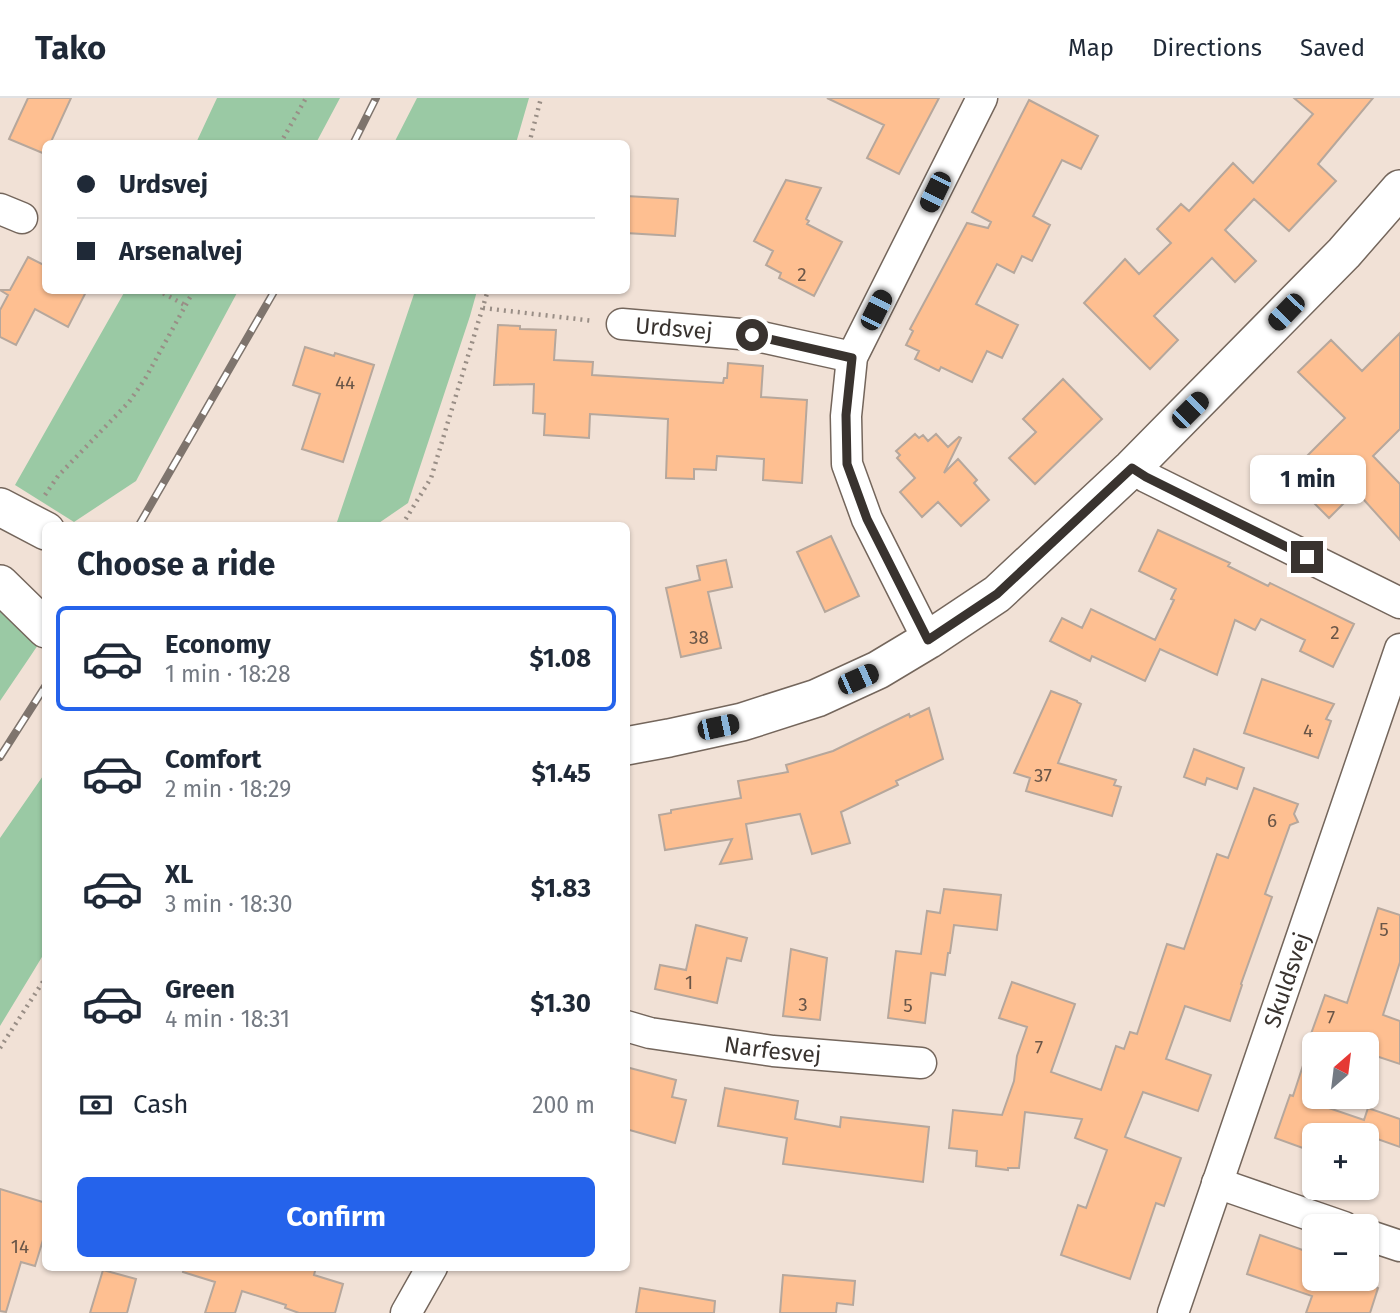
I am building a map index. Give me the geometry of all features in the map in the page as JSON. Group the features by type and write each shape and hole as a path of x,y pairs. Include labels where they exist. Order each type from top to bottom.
{"street":[{"path":"928,640 867,519 847,464 846,415 852,358 982,98"},
{"path":"630,745 742,722 817,698 878,670 997,594 1132,468 1344,253 1400,189"},
{"name":"Urdsvej","path":"621,324 752,335 852,358"},
{"path":"1132,468 1400,603"},
{"path":"0,506 42,529"},
{"path":"6,591 42,624"},
{"name":"Skuldsvej","path":"1173,1313 1400,649"},
{"name":"Narfesvej","path":"630,1027 773,1051 921,1063"},
{"path":"1217,1183 1306,1214"},
{"path":"1379,1238 1400,1246"},
{"path":"410,1312 430,1271"}],"path":[{"path":"282,140 306,98"},
{"path":"530,140 541,98"},
{"path":"164,294 185,305"},
{"path":"42,526 40,504 50,487 130,402 192,294"},
{"path":"404,522 431,478 487,294"},
{"path":"484,308 621,324"},
{"path":"0,1048 42,983"}],"green space":[{"path":"217,98 340,98 318,140 197,140"},
{"path":"417,98 529,98 517,140 396,140"},
{"path":"123,294 236,294 136,481 74,522 15,485"},
{"path":"414,294 476,294 408,503 380,522 337,522"},
{"path":"0,600 40,642 0,701"},
{"path":"42,777 42,957 0,1026 0,838"}],"building":[{"path":"28,98 71,98 52,140 42,140 42,153 9,139"},
{"path":"827,98 939,98 899,174 867,158 884,125"},
{"path":"1294,98 1373,98 1318,164 1336,181 1289,231 1254,199 1225,230 1256,261 1235,282 1212,258 1154,316 1178,340 1150,369 1084,303 1125,259 1139,274 1171,243 1157,229 1181,204 1189,211 1233,163 1253,183 1313,114"},
{"path":"1029,100 1098,136 1081,169 1062,160 1033,216 1050,225 1032,261 1022,256 1014,273 997,264 976,304 1018,325 1002,358 987,351 972,382 941,367 939,371 915,359 919,351 906,345 913,331 910,329 967,223 988,228 991,222 972,212"},
{"path":"786,180 821,188 806,219 809,221 807,224 842,242 814,296 779,278 781,273 766,265 773,251 754,241"},
{"path":"630,196 678,199 675,236 630,233"},
{"path":"28,257 42,264 42,294 85,294 68,327 35,309 16,345 0,337 0,310 8,295 0,290 10,290"},
{"path":"498,325 556,330 554,360 593,362 592,375 723,383 724,378 727,378 728,363 763,366 761,397 807,400 802,483 763,480 764,459 717,456 716,470 694,469 694,479 666,478 668,419 590,414 589,438 544,435 545,414 533,413 534,384 494,385"},
{"path":"1400,333 1400,429 1373,456 1400,484 1400,540 1356,491 1329,518 1302,491 1321,471 1306,457 1345,418 1298,372 1331,340 1362,371"},
{"path":"305,347 374,365 343,462 302,449 320,394 293,385"},
{"path":"1063,379 1102,419 1035,484 1009,458 1036,432 1023,419"},
{"path":"915,434 919,438 923,435 928,441 936,434 948,447 961,438 944,473 958,459 977,480 974,483 989,500 961,526 938,502 922,517 900,492 915,478 897,458 900,455 896,451"},
{"path":"1158,530 1230,563 1228,566 1268,586 1270,583 1354,624 1333,667 1300,651 1305,640 1261,619 1255,630 1235,620 1217,675 1160,649 1145,681 1092,656 1090,661 1050,641 1062,618 1082,628 1091,609 1155,640 1174,600 1171,599 1176,589 1139,571"},
{"path":"831,536 859,596 825,612 797,552"},
{"path":"726,560 732,587 708,592 721,648 681,657 666,588 700,580 697,566"},
{"path":"1262,679 1334,704 1326,719 1331,721 1318,758 1244,733"},
{"path":"1051,691 1081,704 1058,763 1116,780 1114,785 1121,787 1112,816 1026,791 1030,778 1014,773"},
{"path":"929,708 943,759 896,781 898,785 841,812 850,843 812,854 800,814 746,824 752,859 720,864 732,839 665,850 659,815 671,813 671,810 741,798 738,781 788,772 786,765 833,751 909,714 910,717"},
{"path":"1194,749 1244,768 1237,789 1207,778 1205,785 1184,777"},
{"path":"1254,788 1298,804 1294,814 1298,822 1290,825 1265,894 1272,897 1230,1021 1185,1006 1166,1059 1211,1075 1198,1111 1143,1092 1125,1137 1181,1158 1164,1206 1156,1203 1130,1279 1061,1255 1078,1205 1086,1208 1107,1150 1075,1138 1082,1119 1025,1112 1019,1168 1008,1170 976,1166 977,1151 949,1148 953,1110 1002,1115 1014,1081 1017,1056 1027,1027 999,1018 1012,982 1075,1004 1051,1072 1101,1090 1116,1046 1124,1049 1130,1032 1137,1034 1167,944 1184,949 1217,854 1228,858"},
{"path":"944,889 1001,895 997,930 954,925 945,975 931,973 925,1023 888,1018 896,951 921,954 927,911 940,913"},
{"path":"1378,908 1400,915 1400,962 1383,1015 1400,1021 1400,1064 1379,1057 1379,1032 1312,1032 1325,995 1347,1003"},
{"path":"696,925 747,938 741,961 727,958 717,1003 655,989 660,965 686,970"},
{"path":"791,949 827,958 820,1020 783,1016"},
{"path":"630,1068 676,1080 672,1097 686,1100 675,1143 630,1130"},
{"path":"1302,1068 1302,1110 1335,1110 1364,1120 1367,1110 1374,1110 1400,1119 1400,1147 1379,1140 1379,1123 1302,1123 1302,1148 1275,1138 1290,1095 1293,1096"},
{"path":"725,1088 798,1101 795,1119 840,1127 841,1117 929,1127 923,1182 783,1164 787,1138 718,1126"},
{"path":"0,1189 42,1202 42,1243 35,1266 21,1262 6,1312 0,1311"},
{"path":"1260,1235 1302,1250 1302,1291 1377,1291 1370,1313 1306,1313 1312,1296 1247,1274"},
{"path":"103,1271 136,1279 127,1313 90,1313"},
{"path":"315,1271 314,1275 343,1284 335,1313 299,1313 285,1308 286,1305 242,1291 235,1313 205,1313 215,1282 183,1272"},
{"path":"783,1275 855,1281 853,1305 837,1303 836,1313 780,1313"},
{"path":"640,1288 715,1301 714,1313 636,1313"}],"railway":[{"path":"355,140 376,98"},
{"path":"141,522 273,294"},
{"path":"0,757 42,691"}],"route":[{"path":"752,335 852,358 846,415 847,464 867,519 928,640 997,594 1132,468 1307,557"}]}
